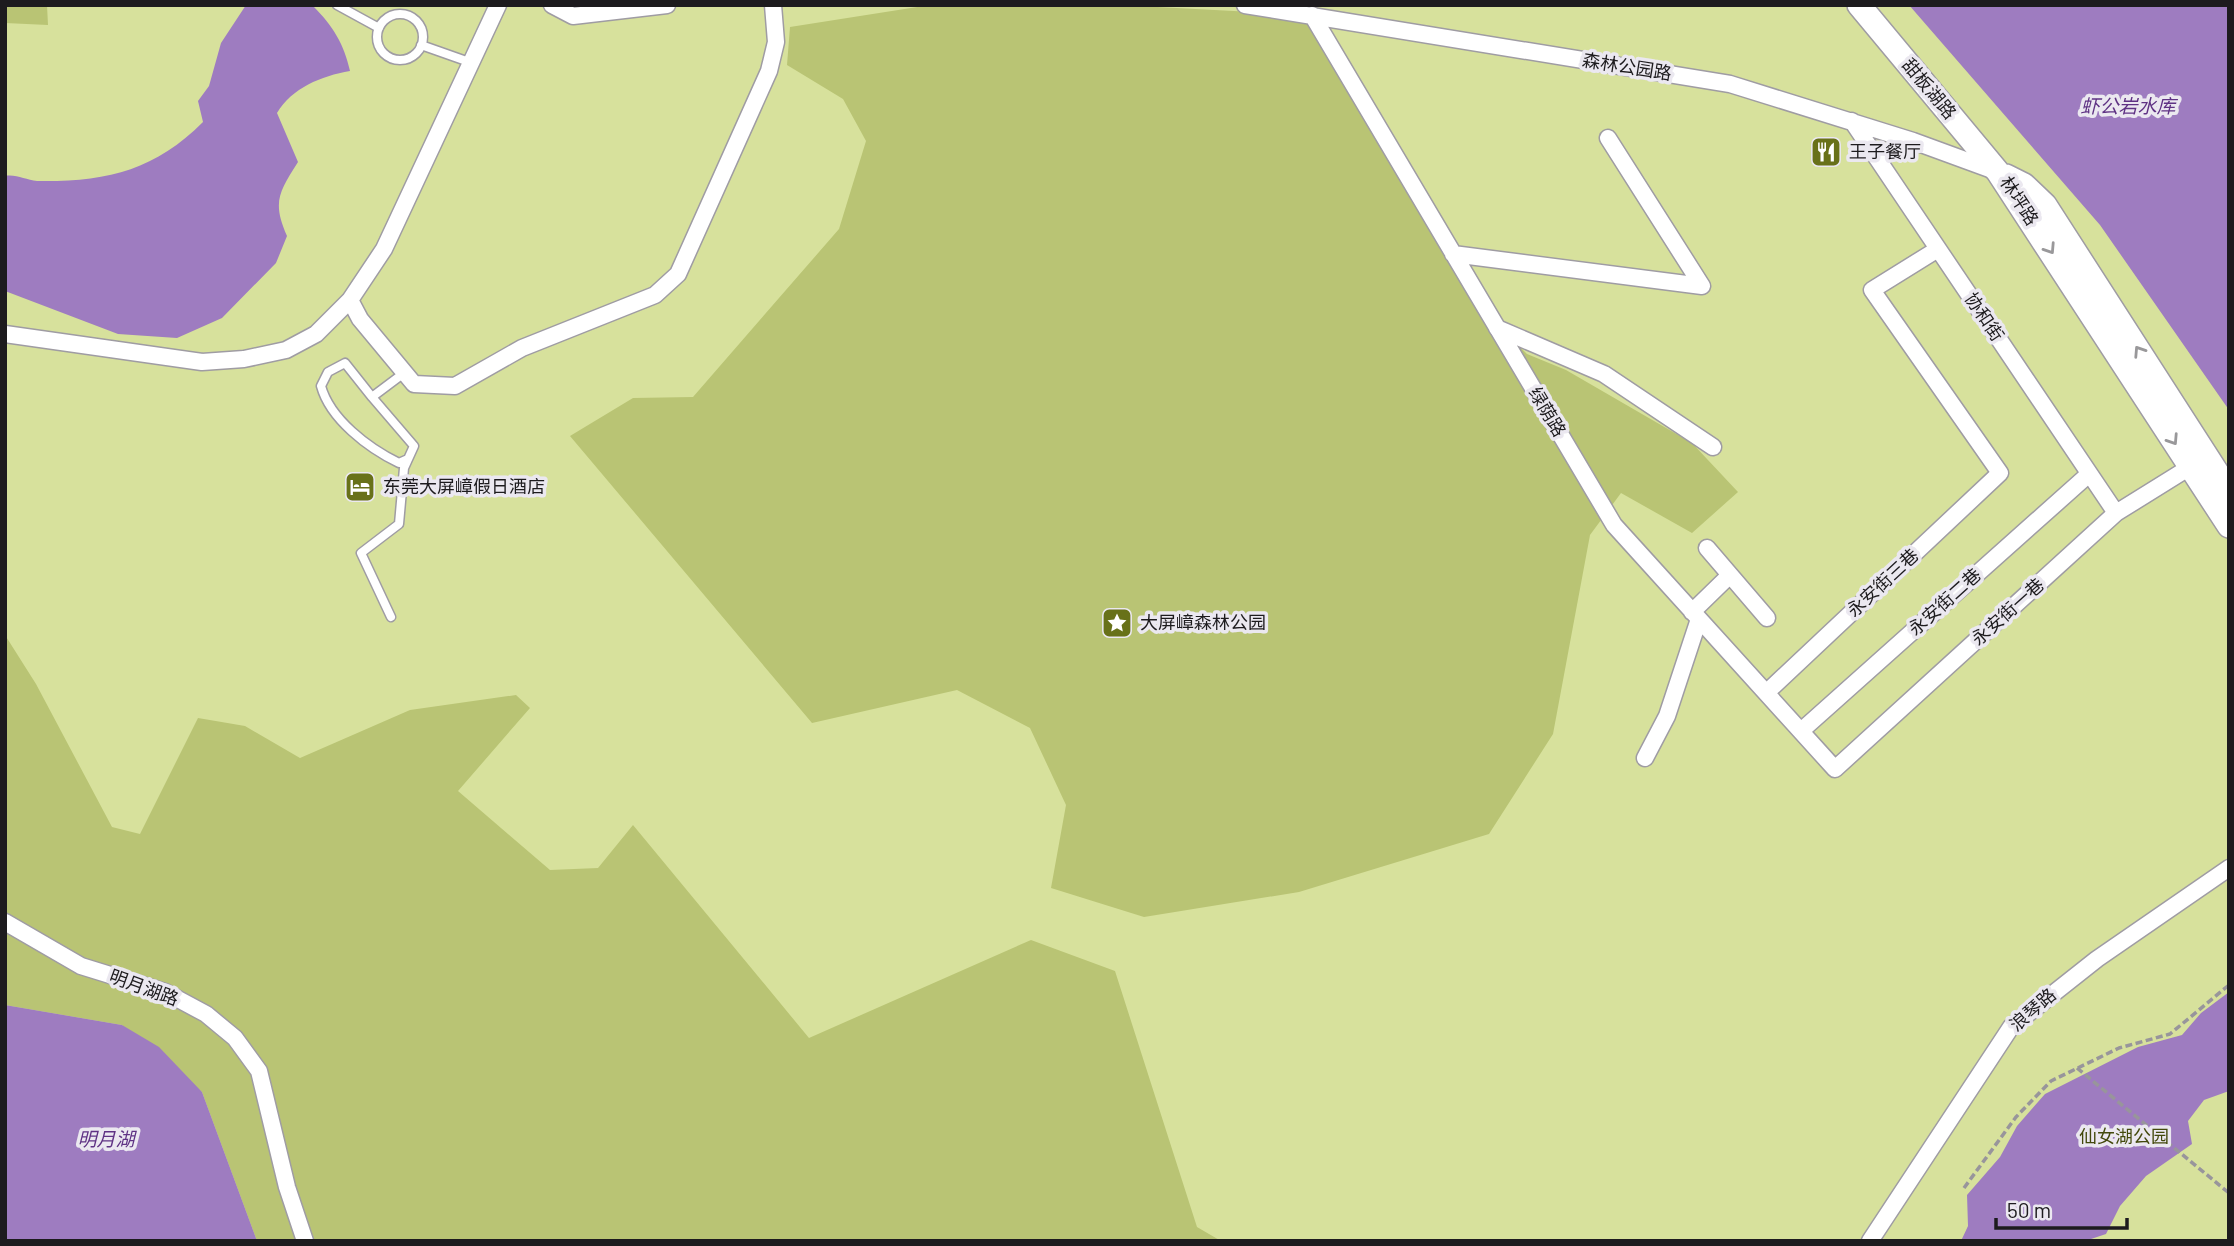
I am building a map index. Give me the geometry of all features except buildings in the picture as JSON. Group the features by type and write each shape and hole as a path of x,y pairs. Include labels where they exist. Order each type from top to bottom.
{"main road":[{"name":"甜板湖路","path":"1859,5 1998,172"},
{"name":"林坪路","path":"1998,172 2229,526"},
{"name":"林坪路","path":"1998,172 2024,185 2045,205 2229,491"}],"street":[{"path":"5,334 202,362 244,359 286,350 316,334 350,300 384,249 498,5"},
{"path":"552,5 573,16 667,5"},
{"path":"350,300 360,319 414,384 455,386 522,348 655,295 678,274 769,71 776,42 773,5"},
{"name":"森林公园路","path":"1245,5 1730,84 1852,121 1998,172"},
{"name":"绿荫路","path":"1312,15 1614,525 1835,769"},
{"name":"协和街","path":"1852,121 2116,513"},
{"path":"1453,254 1702,286 1608,138"},
{"name":"永安街三巷","path":"1766,693 2000,473 1872,290 1938,249"},
{"path":"1497,328 1604,374 1713,447"},
{"name":"永安街一巷","path":"1835,769 2116,513 2190,467"},
{"name":"永安街二巷","path":"1801,732 2089,474"},
{"path":"1707,548 1767,618"},
{"path":"1645,758 1667,716 1696,616 1730,576"},
{"name":"浪琴路","path":"1870,1241 2011,1027 2097,959 2229,868"},
{"name":"明月湖路","path":"5,922 81,966 165,992 205,1014 235,1038 259,1071 287,1187 305,1241"}],"lane":[{"path":"337,5 379,28"},
{"path":"395,15 410,16 421,28 421,45 408,58 392,58 378,43 379,28 395,15"},
{"path":"421,45 472,63"},
{"path":"391,617 361,553 399,524 404,468 414,446 345,363 328,372 321,386 325,403 361,438 399,463 408,459"},
{"path":"372,397 404,373"}],"path":[{"path":"1964,1188 2016,1117 2051,1081 2119,1048 2170,1034 2229,985"},
{"path":"2077,1068 2185,1161 2229,1193"}],"green space":[{"name":"大屏嶂森林公园","path":"5,5 2229,5 2229,1241 5,1241"},
{"path":"5,5 47,5 48,25 5,23"},
{"path":"930,5 1119,5 1312,15 1483,311 1527,354 1566,370 1692,443 1738,492 1692,533 1621,493 1590,535 1553,734 1489,834 1299,892 1144,917 1051,888 1066,805 1030,728 957,690 812,723 570,436 633,398 693,397 839,229 866,141 843,99 787,65 790,27"},
{"path":"5,635 36,684 112,827 140,834 198,718 245,726 300,758 410,710 516,695 530,708 458,791 550,870 598,868 633,825 809,1038 1031,940 1115,971 1197,1227 1221,1241 257,1241 202,1092 122,1025 5,1005"}],"water":[{"path":"246,5 313,6 337,36 350,71 308,84 283,104 277,113 298,162 286,181 280,198 280,214 287,236 276,263 222,318 177,338 118,334 5,291 5,176 37,181 62,181 107,176 147,162 185,139 203,122 198,101 209,86 221,43"},
{"name":"虾公岩水库","path":"1909,5 2229,5 2229,410 2100,225"},
{"path":"2229,992 2229,1091 2204,1100 2188,1121 2192,1144 2146,1176 2120,1206 2106,1234 2085,1241 1961,1241 1968,1226 1967,1195 2000,1157 2017,1126 2045,1094 2138,1047 2182,1035 2201,1013"},
{"name":"明月湖","path":"5,1005 122,1025 159,1047 202,1092 257,1241 5,1241"}],"place":[{"name":"王子餐厅","path":"1826,152"},
{"name":"东莞大屏嶂假日酒店","path":"360,487"},
{"name":"大屏嶂森林公园","path":"1117,623"}],"park label":[{"name":"仙女湖公园","path":"2124,1137"}]}
